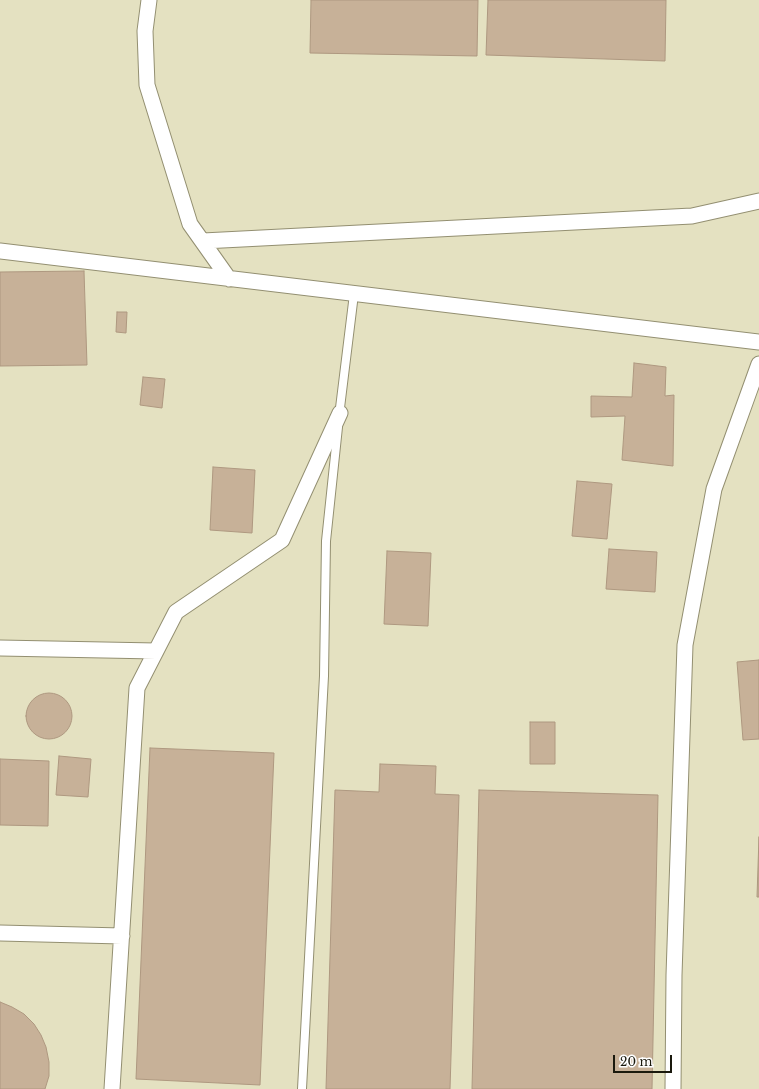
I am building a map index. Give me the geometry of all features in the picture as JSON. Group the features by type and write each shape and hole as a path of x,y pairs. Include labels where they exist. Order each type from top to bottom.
{"street":[{"path":"149,0 146,31 147,85 190,224 229,279"},
{"path":"203,241 692,216 759,202"},
{"path":"0,251 759,342"},
{"path":"673,1089 674,975 685,645 714,489 759,364"},
{"path":"112,1089 137,688 176,612 282,540 340,413"},
{"path":"0,648 156,651"},
{"path":"0,933 122,936"}],"lane":[{"path":"302,1089 324,676 326,541 354,294"}],"building":[{"path":"311,0 478,0 477,56 310,53"},
{"path":"488,0 666,0 665,61 486,55"},
{"path":"84,271 87,365 0,366 0,272"},
{"path":"117,312 127,312 126,333 116,332"},
{"path":"634,363 666,367 665,396 674,395 673,466 622,460 625,416 591,417 591,396 632,397"},
{"path":"143,377 165,379 162,408 140,405"},
{"path":"213,467 255,470 252,533 210,530"},
{"path":"577,481 612,484 607,539 572,536"},
{"path":"609,549 657,552 655,592 606,589"},
{"path":"387,551 431,553 428,626 384,624"},
{"path":"759,660 759,739 743,740 737,662"},
{"path":"45,693 53,693 62,697 68,703 72,716 68,729 62,735 53,739 45,739 36,735 30,729 26,720 26,712 30,703 36,697"},
{"path":"530,722 555,722 555,764 530,764"},
{"path":"150,748 274,753 260,1085 136,1079"},
{"path":"59,756 91,759 88,797 56,795"},
{"path":"0,759 49,761 48,826 0,825"},
{"path":"380,764 436,766 435,794 459,795 450,1089 326,1089 335,790 379,792"},
{"path":"479,790 658,795 652,1089 472,1089"},
{"path":"759,837 759,897 757,897"},
{"path":"0,1002 24,1014 34,1024 41,1035 46,1047 49,1062 49,1076 45,1089 0,1089"}]}
